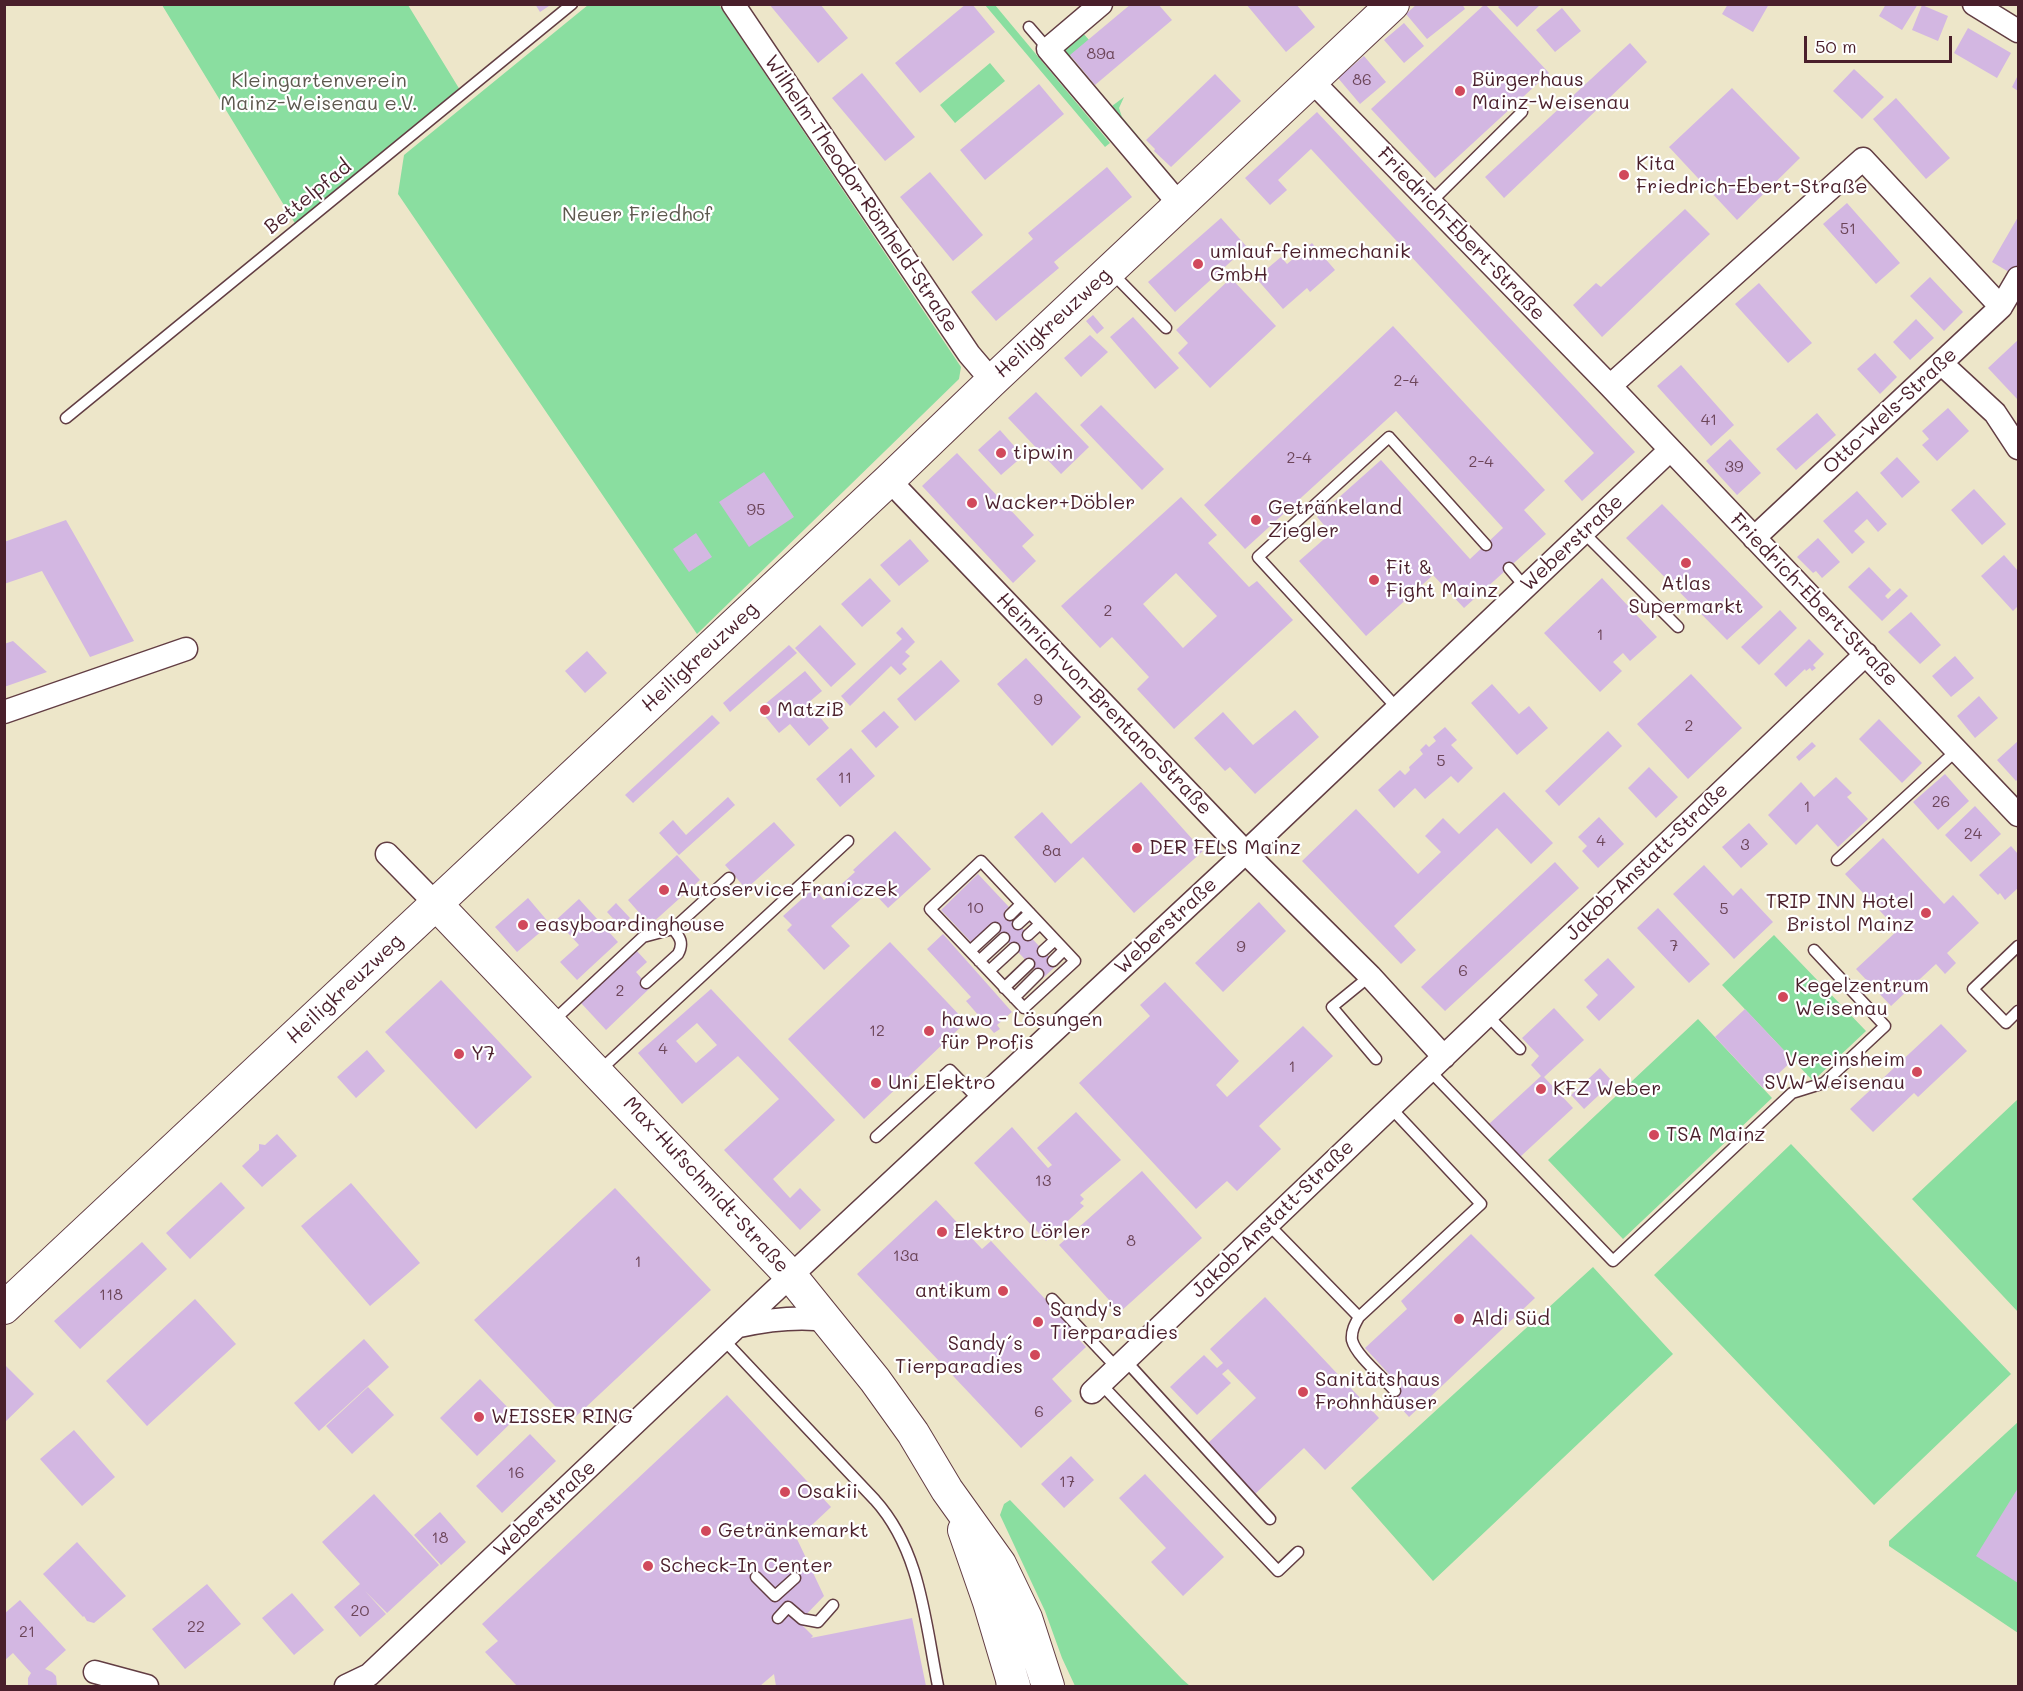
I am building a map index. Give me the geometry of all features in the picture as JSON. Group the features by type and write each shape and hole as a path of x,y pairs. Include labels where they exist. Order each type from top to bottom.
{"street":[{"name":"Wilhelm-Theodor-Römheld-Straße","path":"733,4 969,354 992,381"},
{"path":"1101,4 1048,49 1180,205"},
{"name":"Heiligkreuzweg","path":"4,1308 889,480 1393,4"},
{"path":"1974,4 2019,31"},
{"name":"Friedrich-Ebert-Straße","path":"1312,81 1610,386 2019,815"},
{"path":"1610,386 1863,159 2001,308"},
{"name":"Otto-Wels-Straße","path":"1754,538 2001,308 2019,278"},
{"path":"1941,363 1995,413 2019,448"},
{"name":"Weberstraße","path":"352,1685 369,1675 791,1276 1246,852 1670,450"},
{"name":"Heinrich-von-Brentano-Straße","path":"889,480 1246,852 1370,976 1436,1064"},
{"path":"4,712 186,649"},
{"name":"Jakob-Anstatt-Straße","path":"1096,1388 1866,654"},
{"path":"387,854 436,904"},
{"name":"Max-Hufschmidt-Straße","path":"436,904 791,1276 828,1320 909,1427 947,1490 987,1542 1012,1586 1026,1618 1048,1686"},
{"path":"731,1333 784,1317 828,1320"},
{"name":"Max-Hufschmidt-Straße","path":"947,1490 989,1602 1014,1686"},
{"path":"95,1672 147,1686"}],"lane":[{"name":"Bettelpfad","path":"66,418 572,4"},
{"path":"1029,27 1048,49"},
{"path":"1430,203 1522,112"},
{"path":"1110,271 1166,328"},
{"path":"1397,708 1258,557 1389,437 1486,545"},
{"path":"1583,532 1678,627"},
{"path":"1509,568 1525,587"},
{"path":"1837,860 1957,750"},
{"path":"598,1072 848,841"},
{"path":"981,861 1030,913 1075,961 1024,1008 930,909 981,861"},
{"path":"551,1023 644,937 673,929 729,878"},
{"path":"1010,915 1022,904"},
{"path":"1018,924 1030,913"},
{"path":"1028,935 1040,924"},
{"path":"970,951 995,928"},
{"path":"646,983 678,954 681,948 681,942 673,929"},
{"path":"979,961 1004,938"},
{"path":"1043,951 1055,940"},
{"path":"2019,946 1973,989 2006,1023 2019,1011"},
{"path":"989,971 1014,948"},
{"path":"1053,961 1064,950"},
{"path":"1436,1064 1613,1261 1792,1093 1824,1083 1885,1026 1814,950"},
{"path":"1004,988 1029,964"},
{"path":"1014,998 1038,974"},
{"path":"1370,976 1332,1007 1376,1059"},
{"path":"1487,1015 1520,1049"},
{"path":"876,1137 950,1070 979,1100"},
{"path":"1390,1107 1480,1204 1359,1317 1352,1332 1357,1351 1395,1391"},
{"path":"1268,1224 1359,1317"},
{"path":"1053,1299 1121,1364 1270,1519"},
{"path":"731,1333 897,1528 916,1574 939,1686"},
{"path":"1096,1388 1278,1571 1298,1552"},
{"path":"756,1577 775,1596 795,1578"},
{"path":"778,1618 788,1608 802,1619 818,1622 833,1605"}],"green space":[{"name":"Kleingartenverein Mainz-Weisenau e.V.","path":"162,5 408,5 460,90 296,225"},
{"name":"Neuer Friedhof","path":"588,5 719,5 961,367 959,379 697,634 398,194 404,155"},
{"path":"985,5 995,5 1110,143 1105,147"},
{"path":"1083,33 1089,40 1070,56 1112,106 1124,97 1119,108 1122,117 1174,179 1171,183 1064,54 1067,46"},
{"path":"990,63 1005,81 955,123 940,105"},
{"name":"Kegelzentrum Weisenau","path":"1774,935 1866,1031 1813,1081 1722,985"},
{"name":"TSA Mainz","path":"1698,1019 1772,1098 1623,1239 1548,1160"},
{"path":"2018,1099 2018,1312 1912,1199"},
{"path":"1791,1144 2011,1374 1874,1505 1654,1275"},
{"path":"1593,1267 1673,1354 1433,1581 1351,1488"},
{"path":"2018,1422 2018,1633 1889,1546 1889,1541"},
{"path":"1010,1500 1190,1686 1075,1686 1045,1611 1000,1515 1004,1504"}],"building":[{"path":"535,4 552,4 540,12"},
{"path":"769,4 820,4 848,38 818,63"},
{"path":"966,4 972,4 995,32 920,93 895,63"},
{"path":"1131,4 1158,4 1172,20 1095,85 1070,55"},
{"path":"1246,4 1296,4 1315,27 1286,52"},
{"path":"1417,4 1462,4 1465,9 1427,39 1406,14"},
{"name":"Bürgerhaus Mainz-Weisenau","path":"1485,4 1549,73 1435,178 1371,109"},
{"path":"1501,4 1541,4 1517,27 1498,7"},
{"path":"1728,4 1769,4 1753,32 1722,14"},
{"path":"1886,4 1918,4 1902,30 1879,16"},
{"path":"1922,5 1948,16 1938,41 1912,30"},
{"path":"1562,8 1581,31 1555,52 1536,30"},
{"path":"1404,23 1424,46 1404,63 1384,40"},
{"path":"1968,28 2011,53 1997,78 1954,53"},
{"path":"1630,43 1647,62 1504,198 1485,177"},
{"path":"1364,56 1386,82 1360,104 1338,78"},
{"path":"1854,69 1884,97 1862,119 1833,91"},
{"path":"862,73 915,137 885,161 832,98"},
{"path":"1215,74 1241,101 1171,167 1146,140"},
{"path":"2018,75 2018,91 2012,87"},
{"path":"1039,84 1064,114 985,180 960,150"},
{"path":"1732,88 1800,158 1737,220 1669,147"},
{"path":"1896,98 1950,158 1926,179 1873,119"},
{"path":"1317,112 1635,452 1582,501 1564,481 1594,453 1311,149 1278,180 1287,190 1270,205 1245,178"},
{"path":"1107,167 1132,197 1054,262 1059,268 996,321 971,292 1033,239 1028,233"},
{"path":"930,172 983,235 953,261 900,197"},
{"path":"1847,203 1900,263 1876,284 1823,224"},
{"path":"1685,209 1710,234 1602,337 1573,305 1596,283 1601,287"},
{"path":"2018,217 2018,267 2014,275 1992,262"},
{"name":"umlauf-feinmechanik GmbH","path":"1221,218 1247,247 1175,312 1148,282"},
{"path":"1312,243 1335,270 1310,292 1307,288 1283,309 1256,278 1281,257 1287,264"},
{"path":"1930,277 1963,312 1944,331 1910,296"},
{"path":"1231,278 1276,326 1210,388 1178,353 1188,343 1176,330"},
{"path":"1759,283 1812,343 1788,363 1735,304"},
{"path":"1093,315 1104,328 1097,334 1086,321"},
{"path":"1133,317 1179,368 1155,389 1110,337"},
{"path":"1916,319 1934,338 1910,360 1893,342"},
{"path":"1393,326 1545,490 1524,510 1546,534 1464,608 1433,575 1366,636 1299,561 1331,533 1317,517 1381,460 1470,559 1503,528 1396,411 1245,549 1204,505"},
{"path":"1090,335 1108,352 1081,377 1064,358"},
{"path":"2018,340 2018,400 1988,368"},
{"path":"1875,353 1897,377 1880,394 1857,369"},
{"path":"1681,365 1734,425 1711,446 1657,386"},
{"path":"1036,392 1089,447 1061,474 1008,418"},
{"path":"1101,405 1164,469 1142,490 1080,425"},
{"path":"1948,408 1969,431 1937,461 1922,445 1929,439 1922,431"},
{"path":"1817,413 1836,435 1796,470 1776,449"},
{"name":"tipwin","path":"1000,430 1023,456 1001,475 978,450"},
{"path":"1730,439 1761,473 1737,495 1706,461"},
{"name":"Wacker+Döbler","path":"957,453 1034,535 1022,546 1036,561 1013,583 922,486"},
{"path":"1897,457 1920,482 1902,498 1880,473"},
{"path":"764,472 794,517 749,547 719,502"},
{"path":"1974,489 2006,524 1982,545 1951,510"},
{"path":"1857,491 1887,524 1878,532 1867,519 1854,531 1865,542 1852,554 1823,521"},
{"path":"1181,497 1217,535 1208,543 1249,587 1257,581 1293,620 1174,729 1137,689 1149,677 1112,637 1100,648 1061,606","holes":["1176,573 1217,616 1183,648 1143,604"]},
{"name":"Atlas Supermarkt","path":"1662,504 1763,607 1727,640 1626,538"},
{"path":"66,520 134,641 90,657 42,571 4,584 4,542"},
{"path":"696,533 712,557 689,572 673,549"},
{"path":"1818,538 1840,562 1822,578 1816,571 1813,573 1797,557"},
{"path":"910,539 929,561 899,586 880,565"},
{"path":"2004,555 2018,571 2018,606 2013,611 1981,576"},
{"path":"1869,567 1891,590 1885,596 1888,599 1900,588 1908,596 1882,621 1848,587"},
{"path":"870,578 891,601 862,627 841,604"},
{"path":"1602,578 1657,637 1630,661 1623,653 1613,662 1622,671 1600,692 1544,633"},
{"path":"1780,610 1797,628 1759,665 1741,647"},
{"path":"1911,612 1941,645 1920,664 1888,632"},
{"path":"820,625 856,664 831,687 795,648"},
{"path":"902,627 915,642 905,652 910,656 902,664 907,669 900,675 891,666 850,706 841,696 902,639 896,633"},
{"path":"1809,639 1824,654 1813,665 1816,668 1812,671 1810,668 1806,671 1805,669 1786,687 1774,674"},
{"path":"13,641 47,672 4,687 4,644"},
{"path":"789,645 797,653 730,712 723,703"},
{"path":"587,651 607,673 585,693 565,671"},
{"path":"1955,656 1974,678 1951,697 1932,676"},
{"path":"1026,658 1081,717 1052,746 997,684"},
{"path":"941,660 960,681 915,721 897,699"},
{"path":"805,671 822,691 808,703 829,728 809,746 790,724 779,733 759,709"},
{"path":"1691,674 1742,728 1688,779 1637,724"},
{"path":"1492,684 1519,714 1529,706 1548,728 1517,755 1471,703"},
{"path":"1979,696 1998,718 1975,738 1957,716"},
{"path":"1295,710 1319,737 1255,794 1230,767 1225,771 1194,738 1223,712 1253,745"},
{"path":"884,711 899,727 876,748 861,731"},
{"path":"712,715 720,723 633,803 625,795"},
{"path":"1879,719 1922,763 1902,783 1859,739"},
{"path":"1445,727 1457,740 1451,745 1473,768 1458,783 1451,776 1425,799 1415,788 1394,808 1378,790 1400,770 1405,775 1410,770 1409,767 1423,754 1420,750 1426,744 1429,747 1436,741 1433,737"},
{"path":"1608,731 1622,746 1559,806 1545,791"},
{"path":"2018,741 2018,779 2016,781 1997,760"},
{"path":"1812,742 1816,746 1799,761 1796,757"},
{"path":"851,748 875,776 840,807 816,779"},
{"path":"1649,767 1678,797 1656,818 1628,788"},
{"path":"1945,774 1969,801 1938,830 1913,802"},
{"path":"1836,777 1852,793 1847,797 1868,819 1838,847 1817,824 1796,845 1768,815 1801,782 1814,797"},
{"name":"DER FELS Mainz","path":"1141,782 1203,851 1134,913 1083,857 1055,883 1014,837 1042,812 1071,844"},
{"path":"1504,792 1553,843 1531,864 1497,828 1394,926 1416,950 1401,964 1302,861 1356,809 1418,874 1441,852 1425,836 1443,818 1459,834"},
{"path":"728,797 735,805 679,855 659,833 673,820 686,835"},
{"path":"1975,806 2001,834 1971,862 1945,835"},
{"path":"1599,817 1624,844 1598,868 1582,851 1587,846 1578,837"},
{"path":"774,822 795,845 746,889 725,865"},
{"path":"1749,823 1768,844 1741,868 1722,847"},
{"path":"895,831 931,869 888,908 871,890 831,926 850,946 824,970 787,930 792,925 783,916 814,888 824,900"},
{"name":"TRIP INN Hotel Bristol Mainz","path":"1883,838 1944,904 1953,895 1979,923 1947,953 1956,963 1945,974 1936,964 1891,1006 1856,969 1898,930 1845,874"},
{"path":"2011,846 2018,854 2018,888 2005,900 1979,875"},
{"name":"Autoservice Franiczek","path":"677,855 700,880 650,925 628,900"},
{"path":"1555,862 1579,888 1445,1011 1421,987"},
{"path":"1704,865 1733,896 1741,888 1773,922 1734,959 1673,894"},
{"path":"978,874 1009,907 1005,910 1057,965 1043,978 991,924 971,942 941,910"},
{"name":"easyboardinghouse","path":"528,898 550,924 517,952 495,927"},
{"path":"579,899 618,942 577,980 560,962 579,945 556,920"},
{"path":"1259,902 1286,931 1223,992 1195,963"},
{"path":"616,903 630,918 621,927 607,912"},
{"path":"1658,908 1710,964 1689,983 1637,928"},
{"path":"943,934 1012,1012 997,1025 1000,1029 994,1033 966,1001 971,997 927,949"},
{"path":"890,942 966,1022 864,1119 788,1039"},
{"path":"636,950 647,962 636,972 650,988 606,1030 581,1003"},
{"path":"1608,958 1635,987 1599,1021 1586,1007 1598,995 1584,980"},
{"name":"Y7","path":"441,980 532,1077 476,1129 385,1032"},
{"path":"1165,982 1239,1061 1216,1085 1227,1097 1303,1026 1333,1056 1259,1126 1281,1149 1237,1191 1227,1181 1196,1209 1079,1083 1150,1016 1140,1005"},
{"path":"711,989 835,1120 773,1179 790,1198 800,1188 821,1210 800,1230 724,1150 779,1099 738,1056 682,1104 638,1053","holes":["697,1023 717,1045 696,1063 676,1041"]},
{"name":"KFZ Weber","path":"1554,1008 1584,1040 1544,1077 1573,1108 1520,1157 1489,1124 1541,1076 1531,1065 1539,1056 1522,1038"},
{"path":"1745,1009 1793,1060 1763,1088 1715,1037"},
{"name":"Vereinsheim SVW Weisenau","path":"1941,1024 1967,1051 1918,1097 1914,1093 1873,1132 1850,1109"},
{"path":"367,1050 385,1071 356,1098 337,1077"},
{"path":"1600,1068 1613,1082 1584,1109 1571,1095"},
{"path":"1076,1112 1121,1160 1080,1195 1084,1199 1080,1203 1084,1206 1046,1241 974,1163 1012,1127 1048,1168 1052,1165 1037,1148"},
{"path":"277,1134 297,1156 262,1187 242,1166 259,1150 259,1144 265,1145"},
{"path":"1142,1171 1202,1238 1120,1312 1059,1245"},
{"path":"221,1182 245,1208 190,1259 166,1233"},
{"path":"351,1183 420,1263 370,1306 301,1226"},
{"path":"615,1188 711,1290 570,1422 474,1320"},
{"path":"936,1200 982,1249 991,1241 1073,1329 1071,1331 1086,1347 1052,1379 1072,1401 1021,1448 857,1274"},
{"path":"1471,1234 1535,1298 1409,1417 1390,1396 1400,1386 1365,1348 1407,1309 1401,1301"},
{"path":"142,1242 167,1269 80,1349 54,1321"},
{"name":"Sanitätshaus Frohnhäuser","path":"1265,1297 1379,1418 1325,1470 1304,1448 1255,1494 1207,1444 1256,1398 1228,1369 1222,1374 1231,1383 1197,1415 1170,1387 1204,1355 1217,1368 1223,1363 1210,1349"},
{"path":"195,1299 236,1344 147,1426 106,1381"},
{"path":"364,1339 389,1367 319,1431 294,1403"},
{"path":"4,1364 34,1394 4,1423"},
{"name":"WEISSER RING","path":"480,1379 517,1417 477,1456 440,1418"},
{"path":"368,1387 394,1415 352,1454 326,1426"},
{"path":"727,1395 831,1507 797,1539 824,1596 799,1622 813,1636 811,1638 912,1618 926,1686 776,1686 774,1674 760,1686 517,1686 485,1652 498,1641 482,1624"},
{"path":"74,1430 115,1477 82,1506 40,1459"},
{"name":"WEISSER RING","path":"530,1434 556,1461 502,1513 476,1486"},
{"path":"1071,1456 1094,1480 1064,1508 1041,1484"},
{"path":"1145,1474 1224,1557 1183,1596 1151,1562 1166,1548 1119,1498"},
{"path":"2018,1488 2018,1583 1976,1556"},
{"path":"374,1494 439,1565 387,1613 365,1591 386,1614 360,1637 334,1607 360,1584 322,1542"},
{"path":"440,1512 466,1542 441,1565 414,1535"},
{"path":"77,1542 126,1596 94,1623 87,1621 43,1574"},
{"path":"207,1584 241,1624 185,1669 152,1629"},
{"path":"292,1593 324,1630 294,1655 262,1618"},
{"path":"20,1600 66,1650 45,1669 56,1676 57,1686 28,1686 31,1673 13,1653 4,1661 4,1614"}],"place":[{"name":"Bürgerhaus Mainz-Weisenau","path":"1460,91"},
{"name":"Kita Friedrich-Ebert-Straße","path":"1624,175"},
{"name":"umlauf-feinmechanik GmbH","path":"1198,264"},
{"name":"tipwin","path":"1001,453"},
{"name":"Wacker+Döbler","path":"972,503"},
{"name":"Getränkeland Ziegler","path":"1256,520"},
{"name":"Atlas Supermarkt","path":"1686,563"},
{"name":"Fit & Fight Mainz","path":"1374,580"},
{"name":"MatziB","path":"765,710"},
{"name":"DER FELS Mainz","path":"1137,848"},
{"name":"Autoservice Franiczek","path":"664,890"},
{"name":"TRIP INN Hotel Bristol Mainz","path":"1926,913"},
{"name":"easyboardinghouse","path":"523,925"},
{"name":"Kegelzentrum Weisenau","path":"1783,997"},
{"name":"hawo - Lösungen für Profis","path":"929,1031"},
{"name":"Y7","path":"459,1054"},
{"name":"Vereinsheim SVW Weisenau","path":"1917,1072"},
{"name":"Uni Elektro","path":"876,1083"},
{"name":"KFZ Weber","path":"1541,1089"},
{"name":"TSA Mainz","path":"1654,1135"},
{"name":"Elektro Lörler","path":"942,1232"},
{"name":"antikum","path":"1003,1291"},
{"name":"Aldi Süd","path":"1459,1319"},
{"name":"Sandy's Tierparadies","path":"1038,1322"},
{"name":"Sandy´s Tierparadies","path":"1035,1355"},
{"name":"Sanitätshaus Frohnhäuser","path":"1303,1392"},
{"name":"WEISSER RING","path":"479,1417"},
{"name":"Osakii","path":"785,1492"},
{"name":"Getränkemarkt","path":"706,1531"},
{"name":"Scheck-In Center","path":"648,1566"}]}
